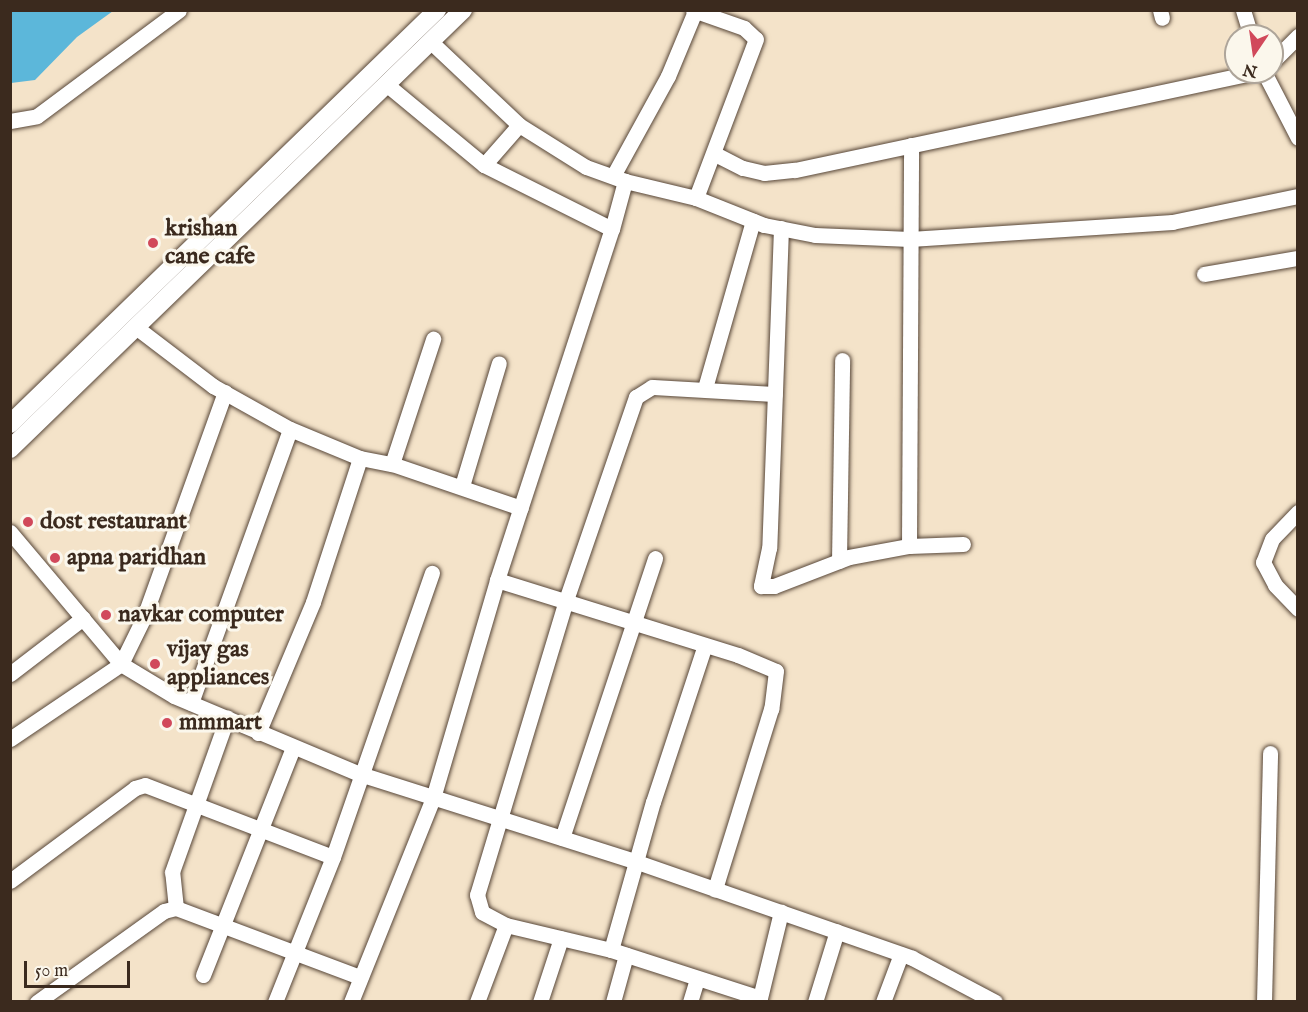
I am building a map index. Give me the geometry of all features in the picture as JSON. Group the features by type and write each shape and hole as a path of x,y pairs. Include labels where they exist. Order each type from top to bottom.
{"main road":[{"path":"10,424 437,10"},
{"path":"10,449 463,10"}],"street":[{"path":"10,121 38,116 179,10"},
{"path":"351,1002 433,798 497,580 612,229 619,178 668,76 694,11 744,28 756,39 715,154 696,198"},
{"path":"1284,50 1298,36"},
{"path":"431,42 519,125 586,167 696,198 753,221 781,228 839,237 910,239 1172,222 1298,196"},
{"path":"715,154 743,168 764,173 795,170 1224,79"},
{"path":"387,84 484,165 612,229"},
{"path":"1270,84 1298,138"},
{"path":"484,165 519,125"},
{"path":"909,546 910,145"},
{"path":"705,388 753,221"},
{"path":"781,228 775,310 776,394 769,548 761,586 774,586 839,561 909,546 963,543"},
{"path":"1204,274 1298,258"},
{"path":"137,328 225,392 290,429 360,458 392,464 521,508"},
{"path":"392,464 433,339"},
{"path":"839,561 842,360"},
{"path":"462,486 499,363"},
{"path":"776,394 705,388 651,387 636,397 566,600 502,820 477,895 477,906 506,925 619,952 760,1000 781,912"},
{"path":"10,739 122,664 144,617 225,392"},
{"path":"191,703 290,429"},
{"path":"258,733 313,603 360,458"},
{"path":"1298,512 1272,539 1263,562 1275,585 1298,609"},
{"path":"10,532 122,664 191,703 293,748 360,774 637,862 901,954 995,1002"},
{"path":"562,838 655,558"},
{"path":"275,1002 333,857 360,774 432,573"},
{"path":"497,580 635,621 765,665 776,671 778,677 715,889"},
{"path":"10,674 83,618"},
{"path":"613,1002 619,952 637,862 705,645"},
{"path":"176,908 172,872 227,718"},
{"path":"203,975 293,748"},
{"path":"1264,1002 1270,753"},
{"path":"10,881 135,788 145,785 196,802 333,857"},
{"path":"37,1002 164,911 176,908 295,949 360,977"},
{"path":"477,1002 506,925"},
{"path":"815,1002 837,932"},
{"path":"540,1002 561,938"},
{"path":"883,1002 901,954"},
{"path":"690,1002 697,979"}],"water":[{"path":"10,11 113,11 77,37 35,80 11,83"}],"place":[{"name":"krishan cane cafe","path":"153,243"},
{"name":"dost restaurant","path":"28,522"},
{"name":"apna paridhan","path":"55,558"},
{"name":"navkar computer","path":"106,615"},
{"name":"vijay gas appliances","path":"155,664"},
{"name":"mmmart","path":"167,723"}]}
